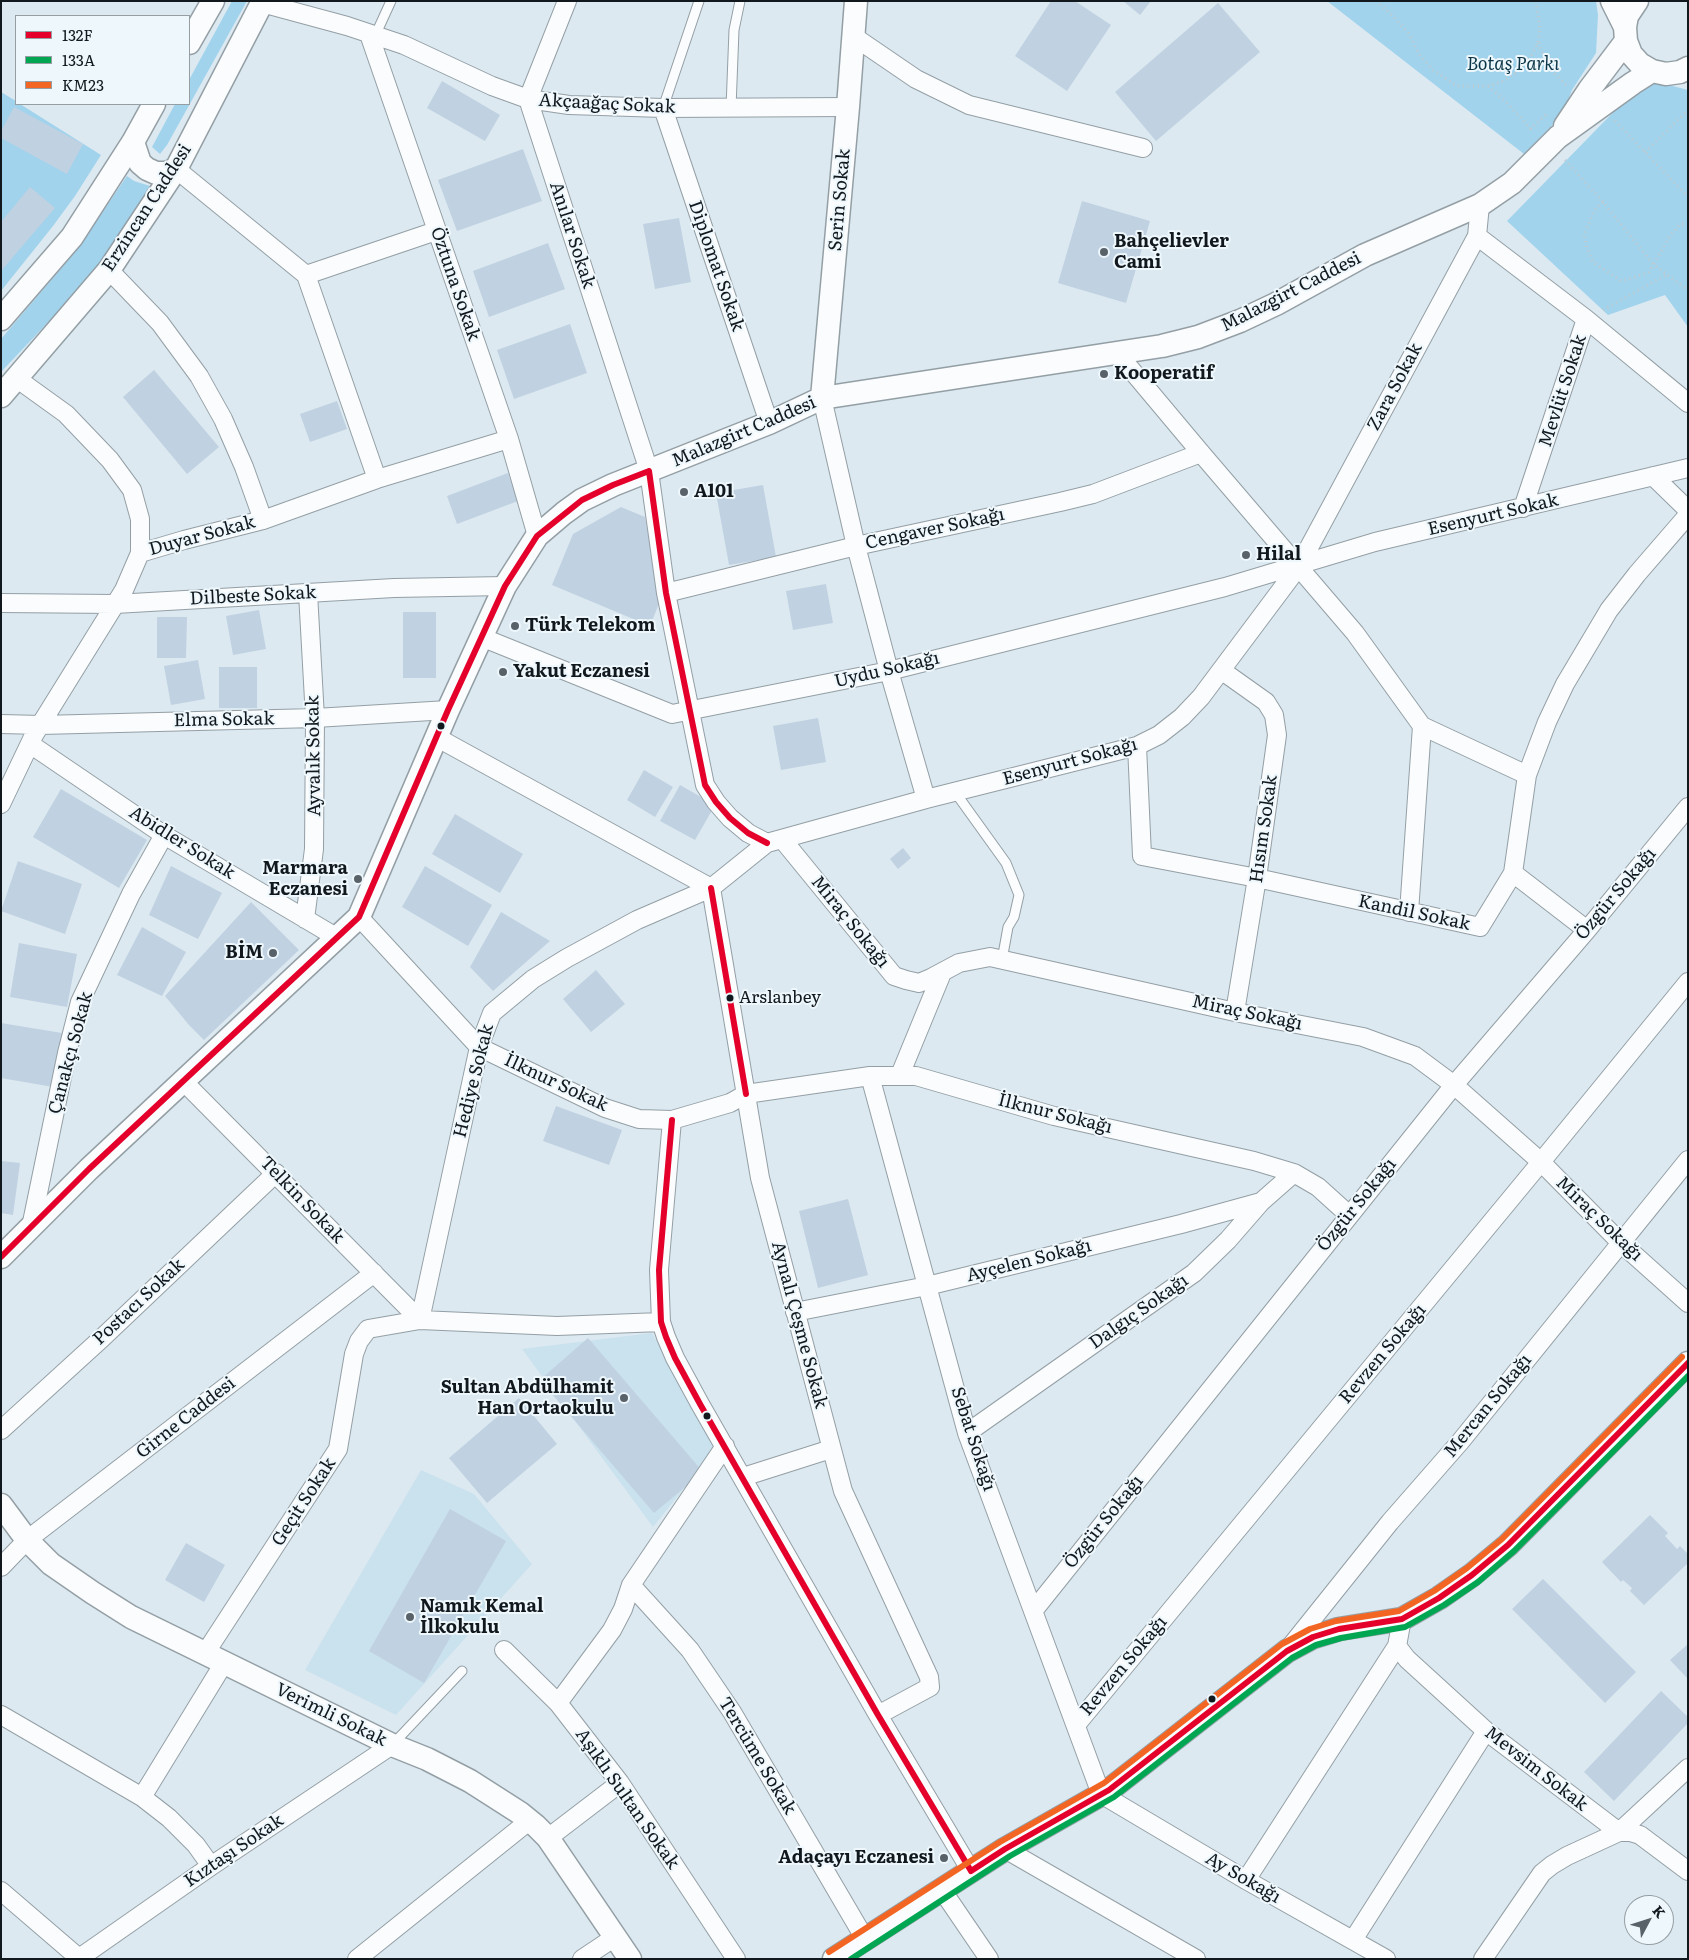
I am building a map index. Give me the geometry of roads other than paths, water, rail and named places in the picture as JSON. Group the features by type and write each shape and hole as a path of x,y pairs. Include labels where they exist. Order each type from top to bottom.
{"street":[{"path":"190,41 213,1"},
{"path":"528,99 567,1"},
{"name":"Serin Sokak","path":"822,398 856,1"},
{"path":"1612,1 1631,54 1640,64 1652,71 1666,74 1685,73"},
{"path":"1553,143 1625,34 1627,16 1637,1"},
{"name":"Akçaağaç Sokak","path":"263,2 404,45 492,86 528,99 569,105 663,108 848,107"},
{"name":"Erzincan Caddesi","path":"1,396 109,270 176,169 263,2"},
{"name":"Öztuna Sokak","path":"372,34 436,231 509,439 538,536"},
{"path":"853,36 916,79 969,105 1143,148"},
{"name":"Malazgirt Caddesi","path":"1,1257 90,1169 359,917 436,737 505,586 538,536 582,500 613,485 769,423 822,398 1118,354 1198,337 1240,321 1276,304 1335,270 1480,205 1512,183 1553,143 1633,82 1652,71"},
{"name":"Anılar Sokak","path":"528,99 650,471 666,593 689,710"},
{"path":"1,319 72,237 133,142 153,105"},
{"name":"Diplomat Sokak","path":"663,108 769,423"},
{"path":"133,142 140,163 147,169 156,173 166,173 176,169 306,274 377,479"},
{"name":"Zara Sokak","path":"1299,566 1477,236 1480,205"},
{"path":"306,274 436,231"},
{"name":"Mevlüt Sokak","path":"1477,236 1586,319 1523,508"},
{"path":"109,270 160,324 199,376 223,418 244,467 262,520"},
{"path":"1586,319 1688,403"},
{"path":"1118,354 1355,633 1422,726 1527,775"},
{"path":"16,378 66,414 110,460 132,490 140,519 140,553"},
{"path":"822,398 856,546 889,671 926,799"},
{"name":"Duyar Sokak","path":"1,804 30,744 115,604 140,553 262,520 377,479 509,439"},
{"name":"Cengaver Sokağı","path":"666,593 856,546 1093,494 1201,454"},
{"name":"Esenyurt Sokak","path":"1299,566 1375,542 1688,468"},
{"path":"1653,476 1688,510"},
{"name":"Kandil Sokak","path":"1137,746 1142,856 1257,878 1480,927 1513,873 1527,775 1547,722 1565,684 1609,610 1688,515"},
{"name":"Esenyurt Sokağı","path":"774,841 926,799 1137,746 1158,735 1182,717 1202,697 1299,566"},
{"name":"Uydu Sokağı","path":"481,637 672,714 889,671 1225,587 1299,566"},
{"name":"Dilbeste Sokak","path":"1,603 115,604 394,588 505,586"},
{"name":"Ayvalık Sokak","path":"305,919 314,849 315,718 308,593"},
{"name":"Hısım Sokak","path":"1221,670 1266,702 1274,715 1277,735 1257,878 1235,1012"},
{"name":"Elma Sokak","path":"1,724 41,725 315,718 448,710"},
{"name":"Miraç Sokağı","path":"689,710 705,785 716,802 730,818 748,833 774,841 894,976 918,983 942,973 959,963 990,957 1235,1012 1363,1037 1415,1056 1454,1085 1541,1162 1621,1243 1688,1303"},
{"path":"1409,912 1422,726"},
{"path":"436,737 711,888"},
{"name":"Abidler Sokak","path":"30,744 164,834 336,937"},
{"name":"Özgür Sokağı","path":"1034,1610 1454,1085 1587,930 1688,808"},
{"name":"Çanakçı Sokak","path":"31,1227 67,1052 80,1002 131,894 164,834"},
{"name":"Hediye Sokak","path":"420,1320 479,1047 492,1013 533,979 567,958 637,920 711,888 774,841"},
{"path":"1513,873 1587,930"},
{"name":"Aynalı Çeşme Sokak","path":"711,888 760,1178 843,1491 929,1676 930,1687 878,1715"},
{"name":"İlknur Sokak","path":"359,917 479,1047 605,1108 639,1119 672,1120 730,1103 746,1094"},
{"path":"900,1075 942,973"},
{"name":"Revzen Sokağı","path":"1076,1725 1688,982"},
{"name":"İlknur Sokağı","path":"746,1094 870,1076 916,1076 1054,1116 1254,1161 1294,1173 1318,1187 1349,1215"},
{"name":"Sebat Sokağı","path":"870,1076 968,1433 1101,1794"},
{"name":"Telkin Sokak","path":"184,1081 420,1320"},
{"path":"672,1120 659,1270 661,1322 675,1358 878,1715 971,1871"},
{"name":"Mercan Sokağı","path":"1287,1651 1390,1522 1460,1442 1688,1160"},
{"name":"Postacı Sokak","path":"1,1430 101,1339 276,1173"},
{"name":"Dalgıç Sokağı","path":"968,1433 1194,1274 1228,1240 1261,1202 1294,1173"},
{"name":"Ayçelen Sokağı","path":"794,1312 927,1286 1181,1224 1261,1202"},
{"name":"Girne Caddesi","path":"1,1567 27,1540 374,1273"},
{"name":"Geçit Sokak","path":"142,1797 215,1658 338,1449 354,1354 359,1341 368,1329 420,1320 557,1326 661,1322"},
{"path":"834,1959 971,1871 1116,1784 1287,1651 1313,1637 1339,1629 1402,1619 1439,1598 1472,1575 1508,1545 1688,1363"},
{"path":"558,1703 612,1630 623,1609 631,1586 725,1446"},
{"path":"743,1477 832,1449"},
{"name":"Verimli Sokak","path":"1,1505 27,1540 51,1564 131,1617 392,1745 428,1759 500,1799 548,1838 630,1959"},
{"name":"Tercüme Sokak","path":"631,1586 690,1650 732,1712 865,1939"},
{"path":"1246,1880 1397,1646 1402,1619"},
{"name":"Mevsim Sokak","path":"1397,1646 1407,1659 1486,1731 1619,1832 1640,1834 1688,1871"},
{"name":"Aşıklı Sultan Sokak","path":"504,1650 558,1703 620,1782 736,1959"},
{"path":"1,1715 142,1797 169,1818 196,1846 210,1866"},
{"path":"1353,1940 1486,1731"},
{"name":"Kıztaşı Sokak","path":"79,1958 210,1866 392,1745"},
{"path":"1483,1959 1542,1872 1567,1856 1619,1832 1688,1768"},
{"path":"548,1838 620,1782"},
{"name":"Ay Sokağı","path":"1101,1794 1246,1880 1386,1959"},
{"path":"357,1959 529,1821"},
{"path":"1005,1850 1196,1959"},
{"path":"942,1890 989,1959"},
{"path":"1,1891 79,1958"},
{"path":"582,1959 615,1938"}],"lane":[{"path":"372,34 391,1"},
{"path":"663,108 699,1"},
{"path":"731,108 734,30 740,1"},
{"path":"956,792 1006,863 1019,895 1014,917 1008,927 1002,960"},
{"path":"392,1745 462,1671"}],"place":[{"name":"Bahçelievler Cami","path":"1104,252"},
{"name":"Kooperatif","path":"1104,374"},
{"name":"A101","path":"684,492"},
{"name":"Hilal","path":"1246,555"},
{"name":"Türk Telekom","path":"515,626"},
{"name":"Yakut Eczanesi","path":"503,672"},
{"name":"Marmara Eczanesi","path":"358,879"},
{"name":"BİM","path":"273,953"},
{"name":"Arslanbey","path":"730,998"},
{"name":"Sultan Abdülhamit Han Ortaokulu","path":"624,1398"},
{"name":"Namık Kemal İlkokulu","path":"410,1617"},
{"name":"Adaçayı Eczanesi","path":"944,1858"}],"park label":[{"name":"Botaş Parkı","path":"1513,65"}]}
